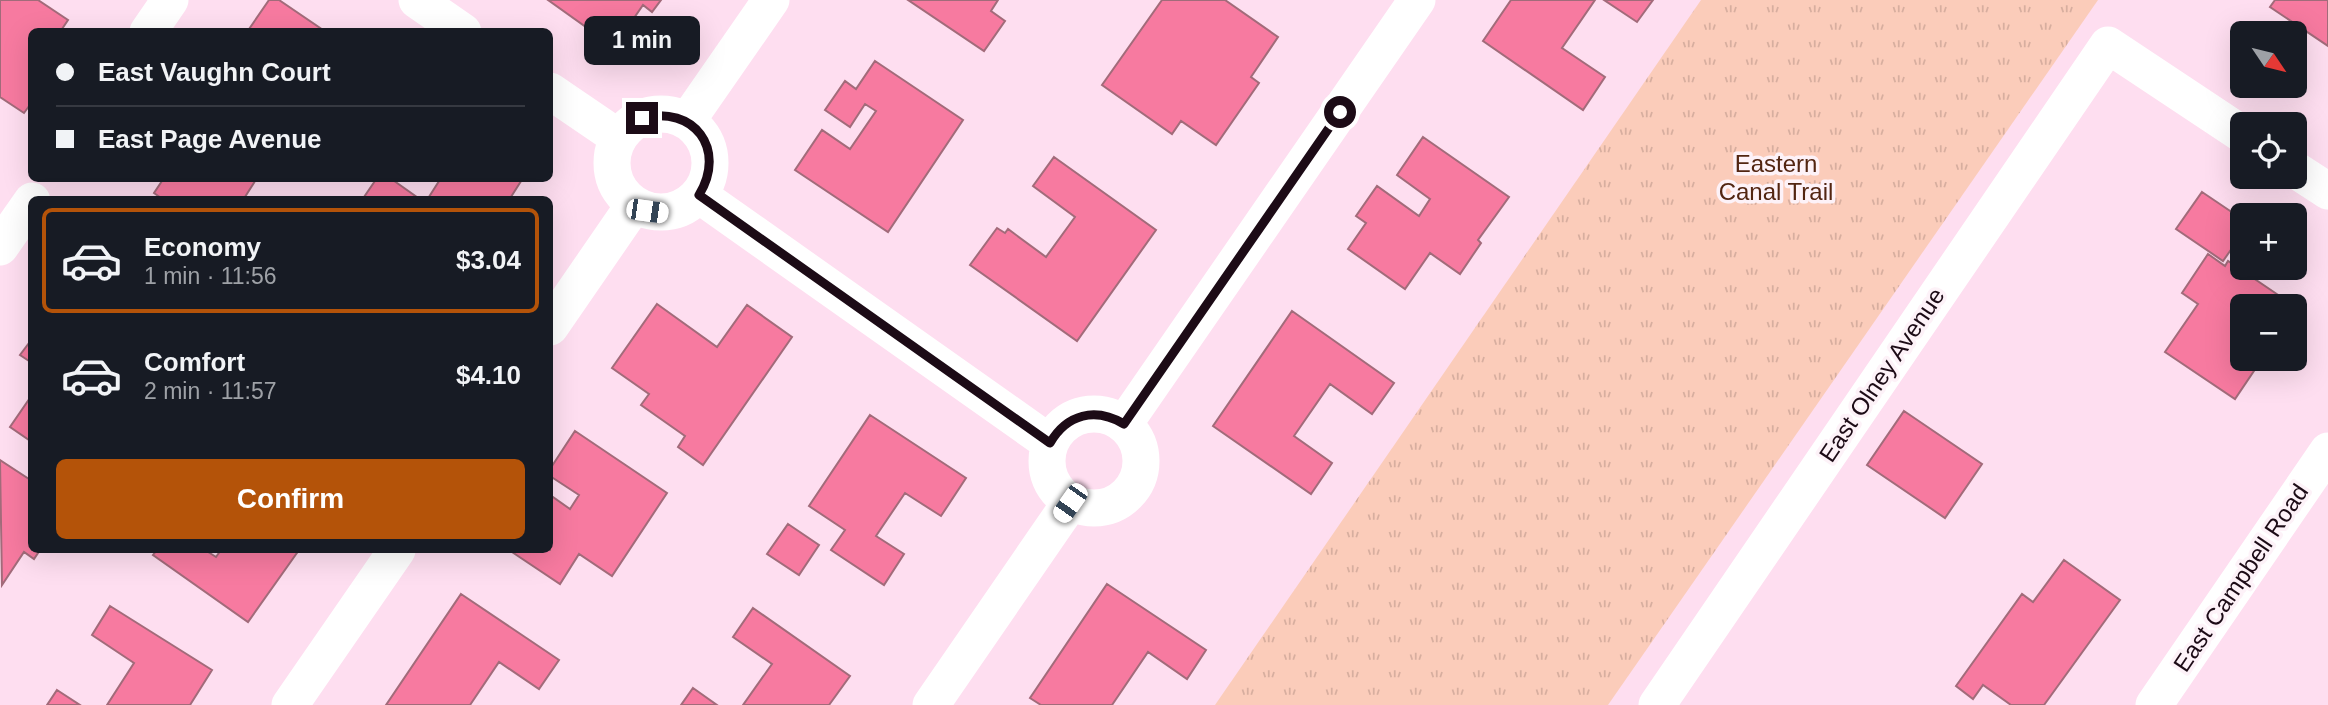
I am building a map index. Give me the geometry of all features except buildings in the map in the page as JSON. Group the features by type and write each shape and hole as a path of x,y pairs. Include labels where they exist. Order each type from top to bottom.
{"street":[{"path":"151,28 170,0"},
{"path":"417,0 457,28"},
{"path":"687,121 771,0"},
{"path":"1124,424 1417,0"},
{"name":"East Olney Avenue","path":"1657,705 2108,46 2230,126"},
{"path":"553,93 618,138"},
{"path":"657,114 673,115 687,121 698,130 710,155 710,169 699,195 688,205 668,212 647,211 634,205 615,181 613,152 618,138 628,126 657,114"},
{"path":"2307,177 2328,191"},
{"path":"699,195 1050,443"},
{"path":"553,323 634,205"},
{"path":"0,247 28,206"},
{"path":"1082,415 1111,417 1124,424 1134,435 1140,450 1141,465 1137,481 1129,494 1101,509 1086,509 1070,503 1054,487 1049,477 1046,454 1057,430 1082,415"},
{"name":"East Campbell Road","path":"2154,705 2328,451"},
{"path":"931,705 1070,503"},
{"path":"290,705 395,553"}],"green space":[{"name":"Eastern Canal Trail","path":"1701,0 2098,0 1608,705 1215,705"}],"route":[{"path":"642,118 657,114 673,115 687,121 698,130 710,155 710,169 699,195 1050,443 1057,430 1082,415 1111,417 1124,424 1340,112"}]}
